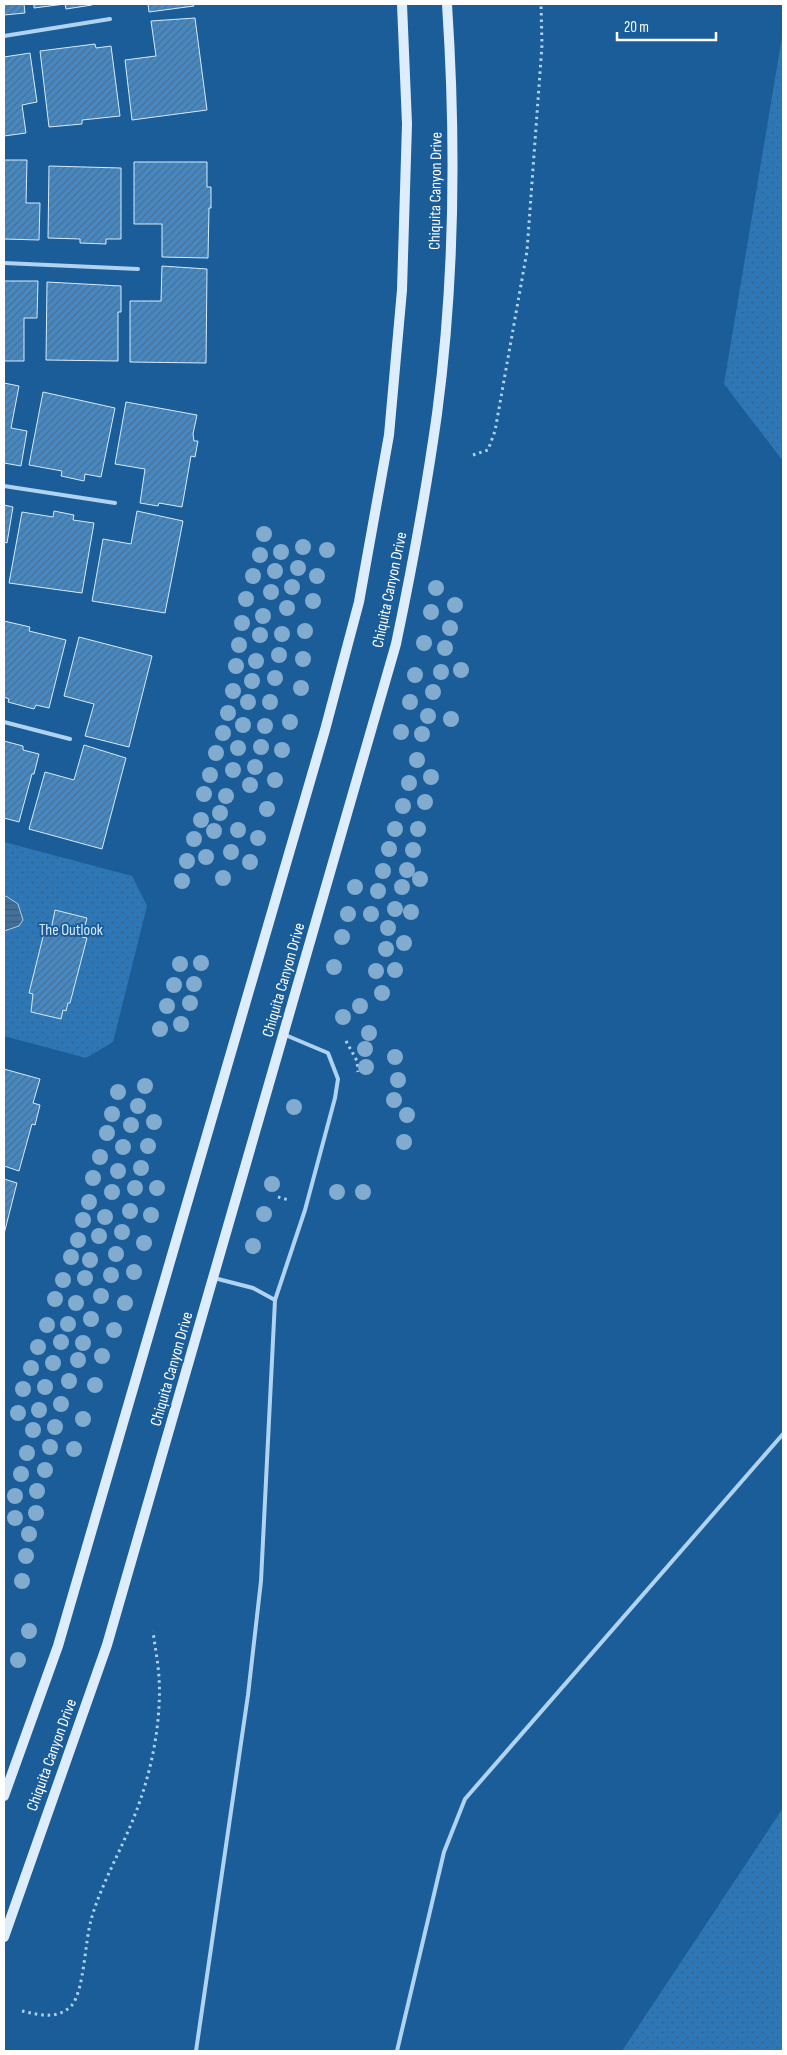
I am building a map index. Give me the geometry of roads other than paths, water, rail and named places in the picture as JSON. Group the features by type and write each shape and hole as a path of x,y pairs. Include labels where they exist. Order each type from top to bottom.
{"main road":[{"name":"Chiquita Canyon Drive","path":"4,1796 58,1646 103,1485 322,740 359,602 389,435 402,290 407,124 402,4"},
{"name":"Chiquita Canyon Drive","path":"4,1937 107,1645 396,644 419,531 437,414 446,319 453,191 452,72 447,4"}],"lane":[{"path":"4,36 110,20"},
{"path":"4,263 138,269"},
{"path":"4,486 115,503"},
{"path":"4,722 70,739"},
{"path":"196,2051 248,1695 261,1581 275,1300 304,1210 338,1079 328,1053 284,1034"},
{"path":"214,1278 252,1288 275,1300"},
{"path":"397,2051 444,1852 465,1799 783,1434"}],"park label":[{"name":"The Outlook","path":"71,930"}]}
